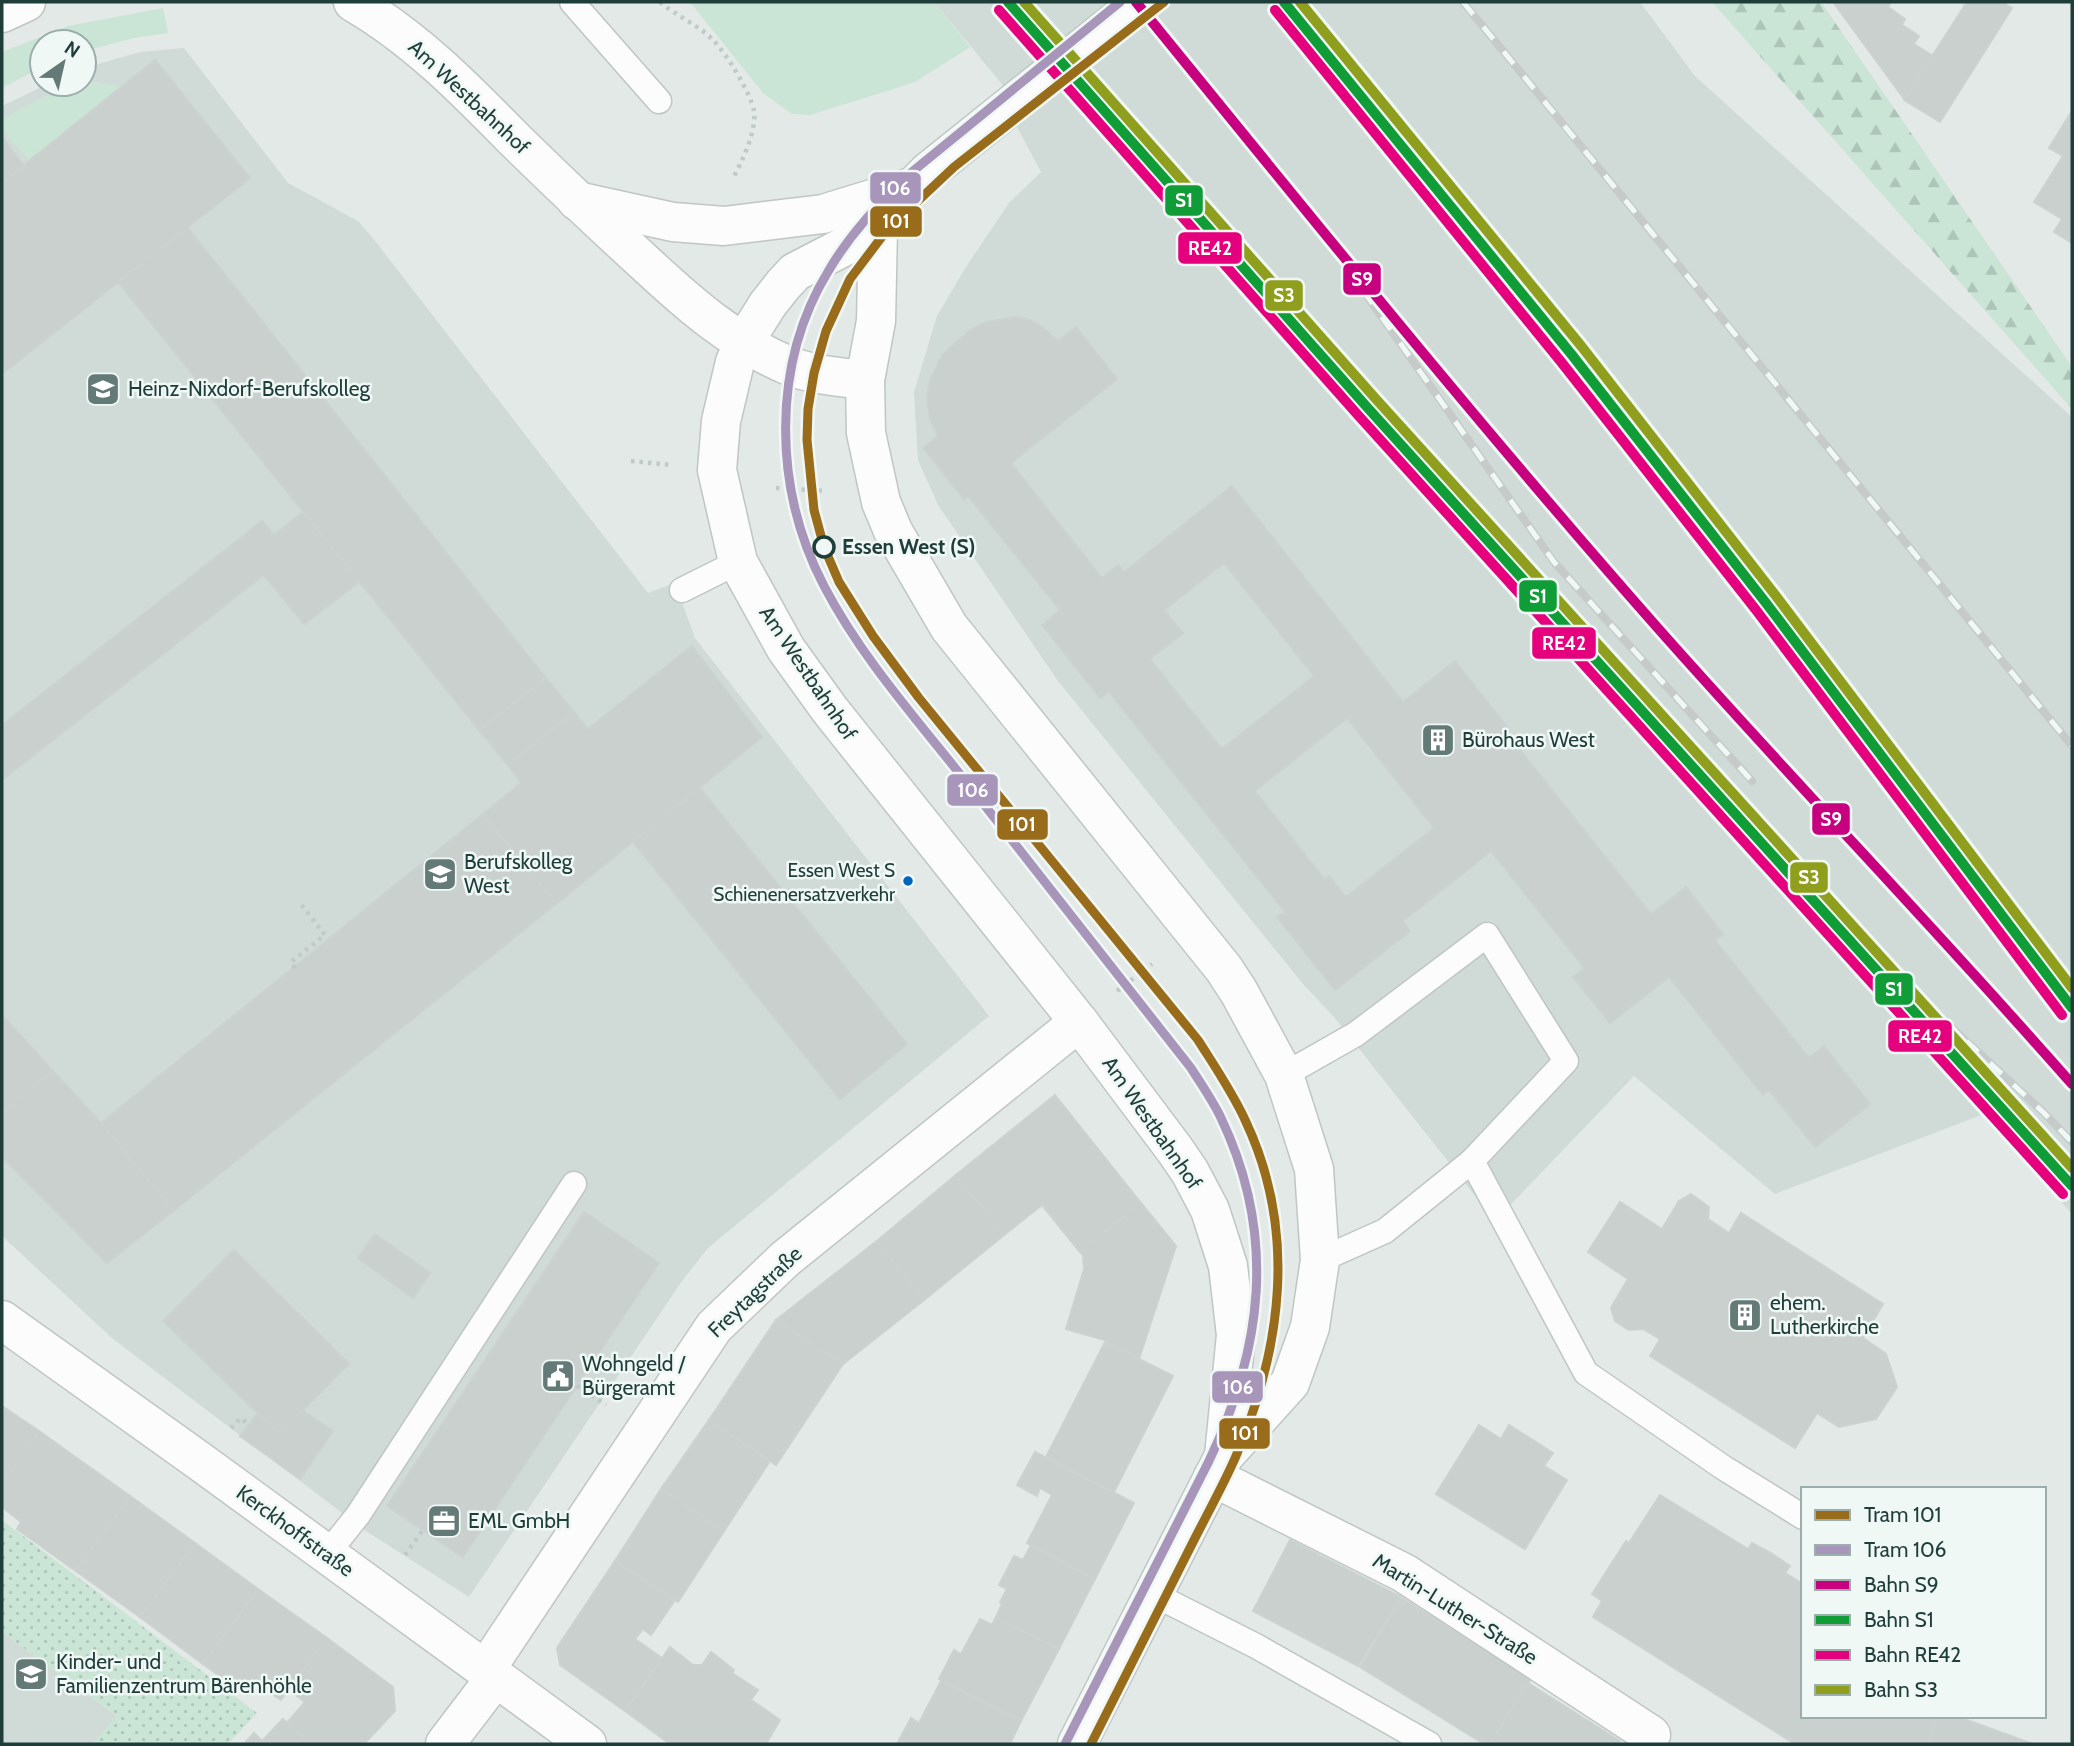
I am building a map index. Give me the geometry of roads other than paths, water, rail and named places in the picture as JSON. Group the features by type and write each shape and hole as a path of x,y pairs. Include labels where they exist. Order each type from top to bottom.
{"main road":[{"path":"2,13 26,2"},
{"name":"Am Westbahnhof","path":"353,2 430,55 578,201 702,315 789,366 814,373 865,380"},
{"path":"1077,1744 1219,1466 1290,1383 1310,1327 1320,1260 1314,1169 1284,1076 1224,969 949,627 893,531 881,502 866,433 865,380 876,321 878,229 911,187 929,171 1140,2"},
{"path":"578,201 673,222 724,226 823,214 911,187"},
{"name":"Am Westbahnhof","path":"878,229 795,272 768,304 744,342 726,394 721,421 718,470 738,562 786,649 830,710 1079,1022 1191,1172 1221,1239 1236,1335 1219,1466"},
{"name":"Freytagstraße","path":"445,1744 714,1327 785,1259 1079,1022"},
{"name":"Kerckhoffstraße","path":"2,1320 587,1744"},
{"name":"Martin-Luther-Straße","path":"1219,1466 1404,1573 1656,1741"}],"lane":[{"path":"572,2 659,101"},
{"path":"682,590 738,562"},
{"path":"1284,1076 1356,1034 1487,935 1566,1061 1472,1161 1385,1231 1320,1260"},
{"path":"1472,1161 1586,1373 1724,1468 1801,1516"},
{"path":"327,1554 358,1515 574,1184"},
{"path":"1154,1592 1429,1744"}],"railway":[{"path":"1463,2 2072,746"},
{"path":"1308,212 1554,562 1752,781"},
{"path":"1802,889 2072,1142"}],"tram line":[{"name":"106","path":"1065,1744 1208,1463 1227,1420 1251,1335 1256,1292 1256,1249 1250,1205 1239,1162 1221,1118 1191,1068 893,690 839,613 807,548 795,508 788,468 786,426 788,385 797,345 810,307 829,270 855,232 907,176 1120,2"},
{"name":"101","path":"1091,1744 1226,1478 1252,1415 1273,1332 1277,1247 1272,1205 1262,1163 1246,1122 1230,1090 1198,1040 919,698 873,636 839,582 824,547 814,510 807,440 808,409 814,373 826,331 850,279 887,230 954,167 1164,2"}],"rail line":[{"name":"S1","path":"1008,2 1366,406 2072,1186"},
{"name":"S3","path":"1024,2 1375,398 2072,1168"},
{"name":"S9","path":"1136,2 1393,317 1589,550 2072,1084"},
{"name":"S1","path":"1284,2 1572,355 1766,603 2072,1008"},
{"name":"S3","path":"1300,2 1582,347 1776,596 2072,988"},
{"name":"RE42","path":"999,10 1357,414 2063,1194"},
{"name":"RE42","path":"1275,10 1562,363 1756,610 2062,1015"}],"place":[{"name":"Heinz-Nixdorf-Berufskolleg","path":"103,389"},
{"name":"Essen West (S)","path":"824,547"},
{"name":"Bürohaus West","path":"1438,740"},
{"name":"Berufskolleg West","path":"440,874"},
{"name":"Essen West S Schienenersatzverkehr","path":"908,881"},
{"name":"ehem. Lutherkirche","path":"1745,1315"},
{"name":"Wohngeld / Bürgeramt","path":"558,1376"},
{"name":"EML GmbH","path":"444,1521"},
{"name":"Kinder- und Familienzentrum Bärenhöhle","path":"31,1674"}]}
